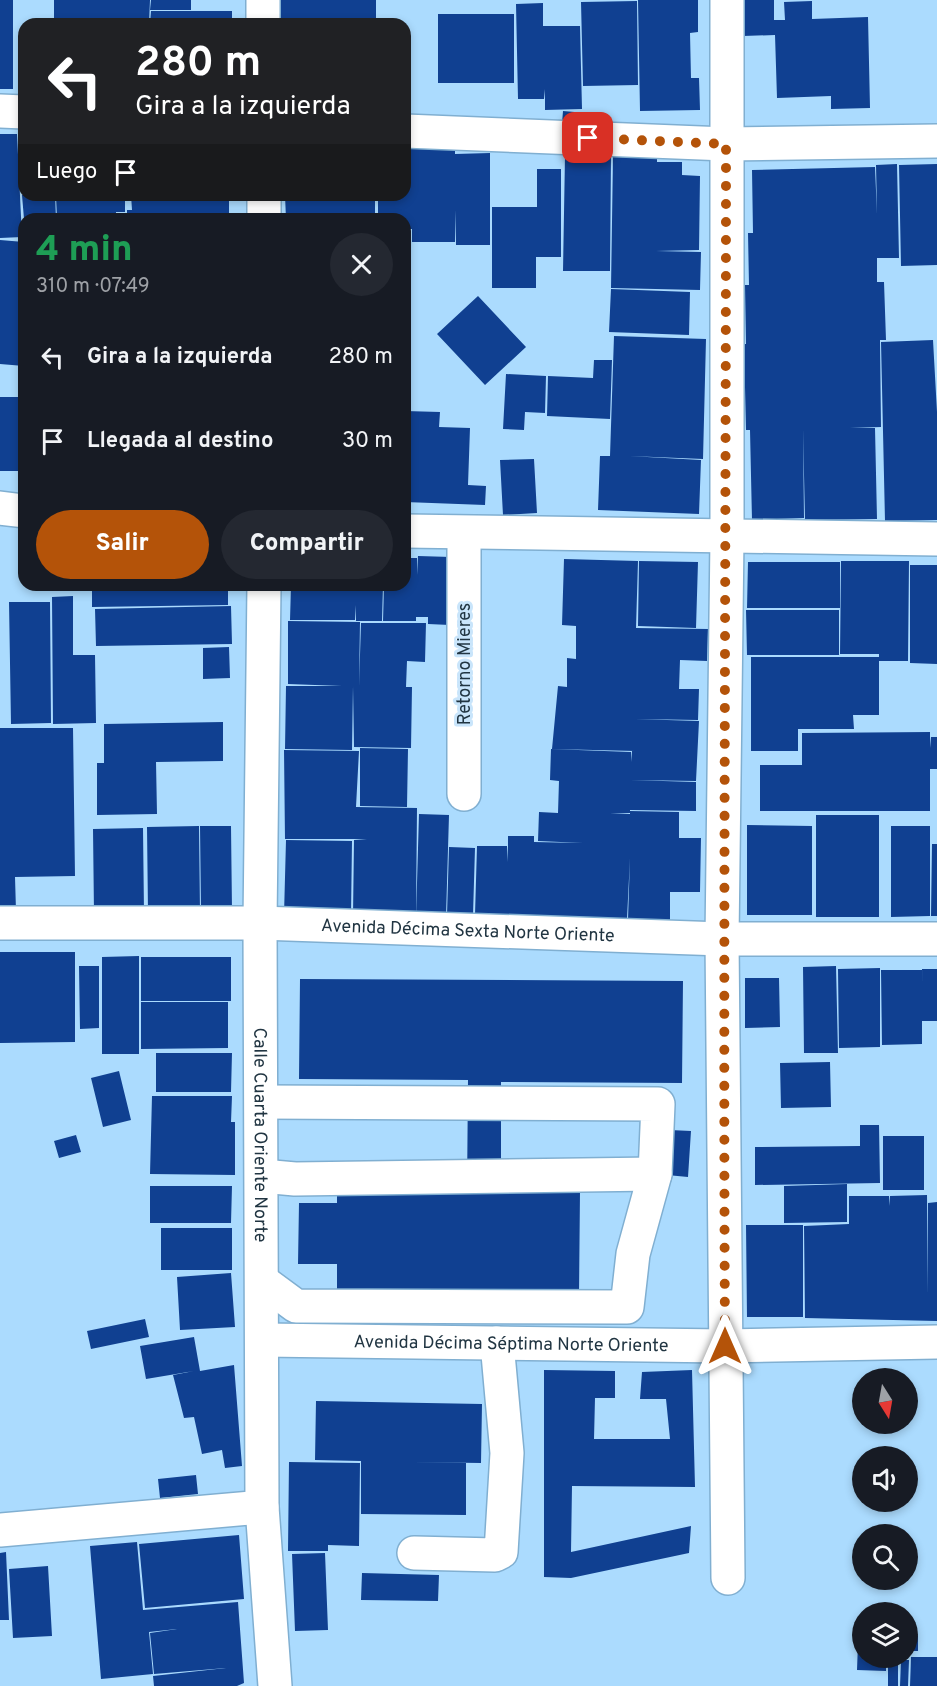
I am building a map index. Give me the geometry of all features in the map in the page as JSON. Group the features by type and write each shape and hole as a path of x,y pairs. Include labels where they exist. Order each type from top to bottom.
{"street":[{"path":"263,0 263,18"},
{"path":"727,0 727,537 722,939 728,1578"},
{"path":"0,111 18,112"},
{"path":"411,130 726,144 937,141"},
{"path":"0,508 18,510"},
{"path":"411,531 937,539"},
{"name":"Retorno Mieres","path":"464,533 464,794"},
{"name":"Calle Cuarta Oriente Norte","path":"264,591 260,923 262,1507 275,1686"},
{"name":"Avenida Décima Sexta Norte Oriente","path":"0,923 260,923 722,939 937,939"},
{"path":"262,1102 658,1104 655,1174 633,1254 627,1307 296,1306 262,1281"},
{"path":"262,1176 295,1179 655,1174"},
{"name":"Avenida Décima Séptima Norte Oriente","path":"262,1340 725,1346 937,1341"},
{"path":"414,1553 495,1555 501,1552 507,1453 497,1343"},
{"path":"0,1530 262,1507"}],"building":[{"path":"0,0 13,0 13,89 0,89"},
{"path":"54,0 150,0 149,18 54,18"},
{"path":"151,0 191,0 191,10 150,10"},
{"path":"280,0 376,0 376,18 280,18"},
{"path":"638,0 698,0 698,32 690,33 691,78 699,78 700,110 640,111"},
{"path":"742,0 774,0 774,20 785,20 784,2 812,1 812,19 868,17 870,108 831,109 831,96 777,98 775,35 743,36"},
{"path":"637,1 638,85 583,86 581,2"},
{"path":"543,3 543,26 580,26 582,109 545,110 545,89 544,99 518,99 516,4"},
{"path":"151,11 232,11 232,18 150,18"},
{"path":"438,14 514,14 514,83 438,83"},
{"path":"563,111 586,113 584,138 561,136"},
{"path":"0,134 17,134 18,201 20,201 21,213 18,213 18,237 0,238"},
{"path":"411,148 455,148 455,154 490,153 490,245 456,245 456,210 455,242 412,242 411,213 378,213 378,201 411,201"},
{"path":"565,156 611,157 610,271 563,271"},
{"path":"613,156 657,157 657,162 682,162 682,175 700,176 699,250 656,251 701,252 700,290 611,288"},
{"path":"897,164 899,258 877,258 877,282 884,282 886,340 880,340 881,427 850,428 875,428 877,519 805,520 803,429 804,518 752,520 750,430 746,430 744,344 746,344 745,285 749,285 748,233 753,233 752,170 875,167 877,214 876,165"},
{"path":"937,164 937,265 901,266 899,165"},
{"path":"537,169 561,169 561,257 536,257 536,288 492,288 492,207 537,207"},
{"path":"22,201 55,201 56,213 24,213"},
{"path":"56,201 125,201 125,212 57,213"},
{"path":"131,201 229,201 229,213 127,213 127,210 132,210"},
{"path":"285,201 375,201 375,213 286,213"},
{"path":"0,240 18,242 18,366 0,364"},
{"path":"611,289 690,292 689,335 609,332"},
{"path":"478,296 526,347 485,385 437,334"},
{"path":"614,336 706,339 703,459 629,456 701,460 699,514 598,510 600,456 610,456"},
{"path":"933,340 937,412 937,520 885,521 881,342"},
{"path":"594,360 612,360 610,419 547,416 548,376 593,378"},
{"path":"506,374 546,376 545,413 525,412 524,430 503,429"},
{"path":"0,397 18,397 18,471 0,471"},
{"path":"411,411 440,412 439,427 470,428 468,485 486,486 485,505 411,502"},
{"path":"534,459 537,513 503,515 500,460"},
{"path":"418,556 451,557 450,625 428,624 428,617 416,617 416,621 383,621 384,591 411,591 411,558 417,558 417,575"},
{"path":"564,559 638,561 636,628 708,629 707,661 680,660 679,689 699,689 698,720 635,719 699,721 696,781 630,780 696,782 696,811 630,810 679,812 679,838 701,838 700,892 670,892 670,920 628,919 630,858 627,919 475,915 477,846 507,846 508,862 508,836 534,836 534,842 583,843 538,841 539,812 558,813 559,781 550,780 551,749 631,752 631,762 632,751 635,751 552,749 558,686 567,687 567,658 576,659 576,626 562,625"},
{"path":"639,561 698,562 696,628 638,626"},
{"path":"841,561 909,561 908,661 879,661 879,715 853,715 854,729 798,729 798,751 751,751 751,657 879,657 879,654 840,654"},
{"path":"748,562 840,562 840,608 747,608"},
{"path":"910,565 937,565 937,664 910,663"},
{"path":"92,591 228,591 228,605 92,607"},
{"path":"291,591 383,591 382,621 356,621 356,605 355,620 290,620"},
{"path":"73,596 73,655 95,655 96,723 53,724 52,597"},
{"path":"9,602 50,602 51,723 11,724"},
{"path":"231,606 232,644 96,646 95,609"},
{"path":"746,610 839,610 839,655 747,655"},
{"path":"288,621 360,622 359,686 361,623 426,623 425,662 407,661 406,687 412,687 411,748 354,747 353,686 352,750 285,749 286,686 342,686 288,684"},
{"path":"229,647 230,678 203,679 203,648"},
{"path":"223,722 223,761 156,762 157,814 97,815 97,763 104,763 104,724"},
{"path":"0,728 73,728 75,876 15,877 16,911 0,911"},
{"path":"930,732 930,748 931,737 937,737 937,769 930,769 930,811 760,811 760,765 802,765 802,733"},
{"path":"360,748 408,749 407,807 360,806"},
{"path":"284,750 359,751 356,807 417,808 416,915 353,915 354,840 367,839 285,839"},
{"path":"419,814 449,815 446,917 416,917"},
{"path":"816,815 879,815 879,917 816,917"},
{"path":"747,825 812,826 812,915 747,915"},
{"path":"199,826 200,912 148,913 147,827"},
{"path":"200,826 231,826 232,911 201,911"},
{"path":"891,826 930,826 930,916 891,917"},
{"path":"143,828 144,913 94,914 93,829"},
{"path":"286,840 352,841 351,915 284,915"},
{"path":"932,844 937,844 937,916 931,916"},
{"path":"449,847 475,848 473,915 447,915"},
{"path":"0,952 75,952 75,1042 0,1043"},
{"path":"139,956 139,1054 102,1054 102,957"},
{"path":"141,957 231,957 231,1001 141,1001"},
{"path":"79,966 99,966 99,1028 80,1029"},
{"path":"836,966 838,1053 804,1053 803,967"},
{"path":"880,968 880,1047 839,1048 838,969"},
{"path":"922,969 937,969 937,1021 922,1021 922,1044 882,1045 881,970 922,970 923,990"},
{"path":"745,978 779,978 780,1027 745,1028"},
{"path":"300,979 683,981 682,1083 501,1082 501,1190 580,1191 579,1296 337,1295 337,1264 298,1264 299,1203 337,1203 337,1191 467,1192 468,1080 299,1079"},
{"path":"141,1002 228,1002 228,1048 141,1049"},
{"path":"156,1053 232,1053 231,1092 156,1092"},
{"path":"830,1062 831,1107 781,1108 780,1063"},
{"path":"119,1071 131,1120 103,1127 91,1078"},
{"path":"152,1096 232,1096 231,1122 235,1122 235,1175 150,1174"},
{"path":"860,1125 879,1125 880,1183 755,1185 755,1147 860,1146"},
{"path":"670,1130 691,1131 688,1177 667,1175"},
{"path":"76,1135 81,1152 59,1158 54,1141"},
{"path":"883,1136 924,1136 924,1190 883,1190"},
{"path":"847,1184 847,1222 784,1223 784,1186"},
{"path":"150,1186 232,1186 231,1223 150,1223"},
{"path":"927,1195 928,1294 928,1203 937,1202 937,1321 805,1318 804,1226 849,1224 849,1196 889,1196 890,1206 890,1196"},
{"path":"746,1225 803,1225 803,1317 747,1317"},
{"path":"161,1228 232,1228 232,1270 161,1270"},
{"path":"231,1273 235,1327 180,1330 177,1277"},
{"path":"145,1319 149,1337 91,1349 87,1331"},
{"path":"194,1337 200,1371 234,1365 242,1466 225,1468 222,1450 202,1454 194,1417 184,1418 173,1375 194,1371 146,1379 140,1346"},
{"path":"544,1370 615,1371 615,1398 595,1398 594,1439 670,1439 666,1399 640,1399 642,1372 692,1370 695,1487 572,1486 571,1552 691,1526 689,1553 571,1578 544,1577"},
{"path":"316,1401 482,1404 481,1463 409,1462 466,1463 466,1515 361,1514 361,1461 315,1460"},
{"path":"289,1462 360,1463 359,1546 328,1545 328,1551 288,1551"},
{"path":"196,1475 198,1494 160,1498 158,1479"},
{"path":"239,1535 244,1599 145,1608 139,1544"},
{"path":"137,1542 143,1610 238,1602 244,1683 237,1686 154,1686 153,1676 226,1668 154,1674 150,1633 177,1629 149,1632 153,1674 101,1679 90,1546"},
{"path":"6,1552 9,1620 0,1620 0,1553"},
{"path":"325,1553 328,1630 295,1631 292,1554"},
{"path":"48,1566 52,1636 13,1638 9,1569"},
{"path":"362,1573 439,1575 438,1601 361,1600"},
{"path":"918,1657 937,1657 937,1686 910,1686 911,1668 918,1668"},
{"path":"857,1668 886,1668 886,1671 857,1670"},
{"path":"888,1668 898,1668 898,1686 888,1686"},
{"path":"901,1668 909,1668 908,1686 900,1686"}],"route":[{"path":"588,138 726,144 727,537 722,939 725,1346"}]}
